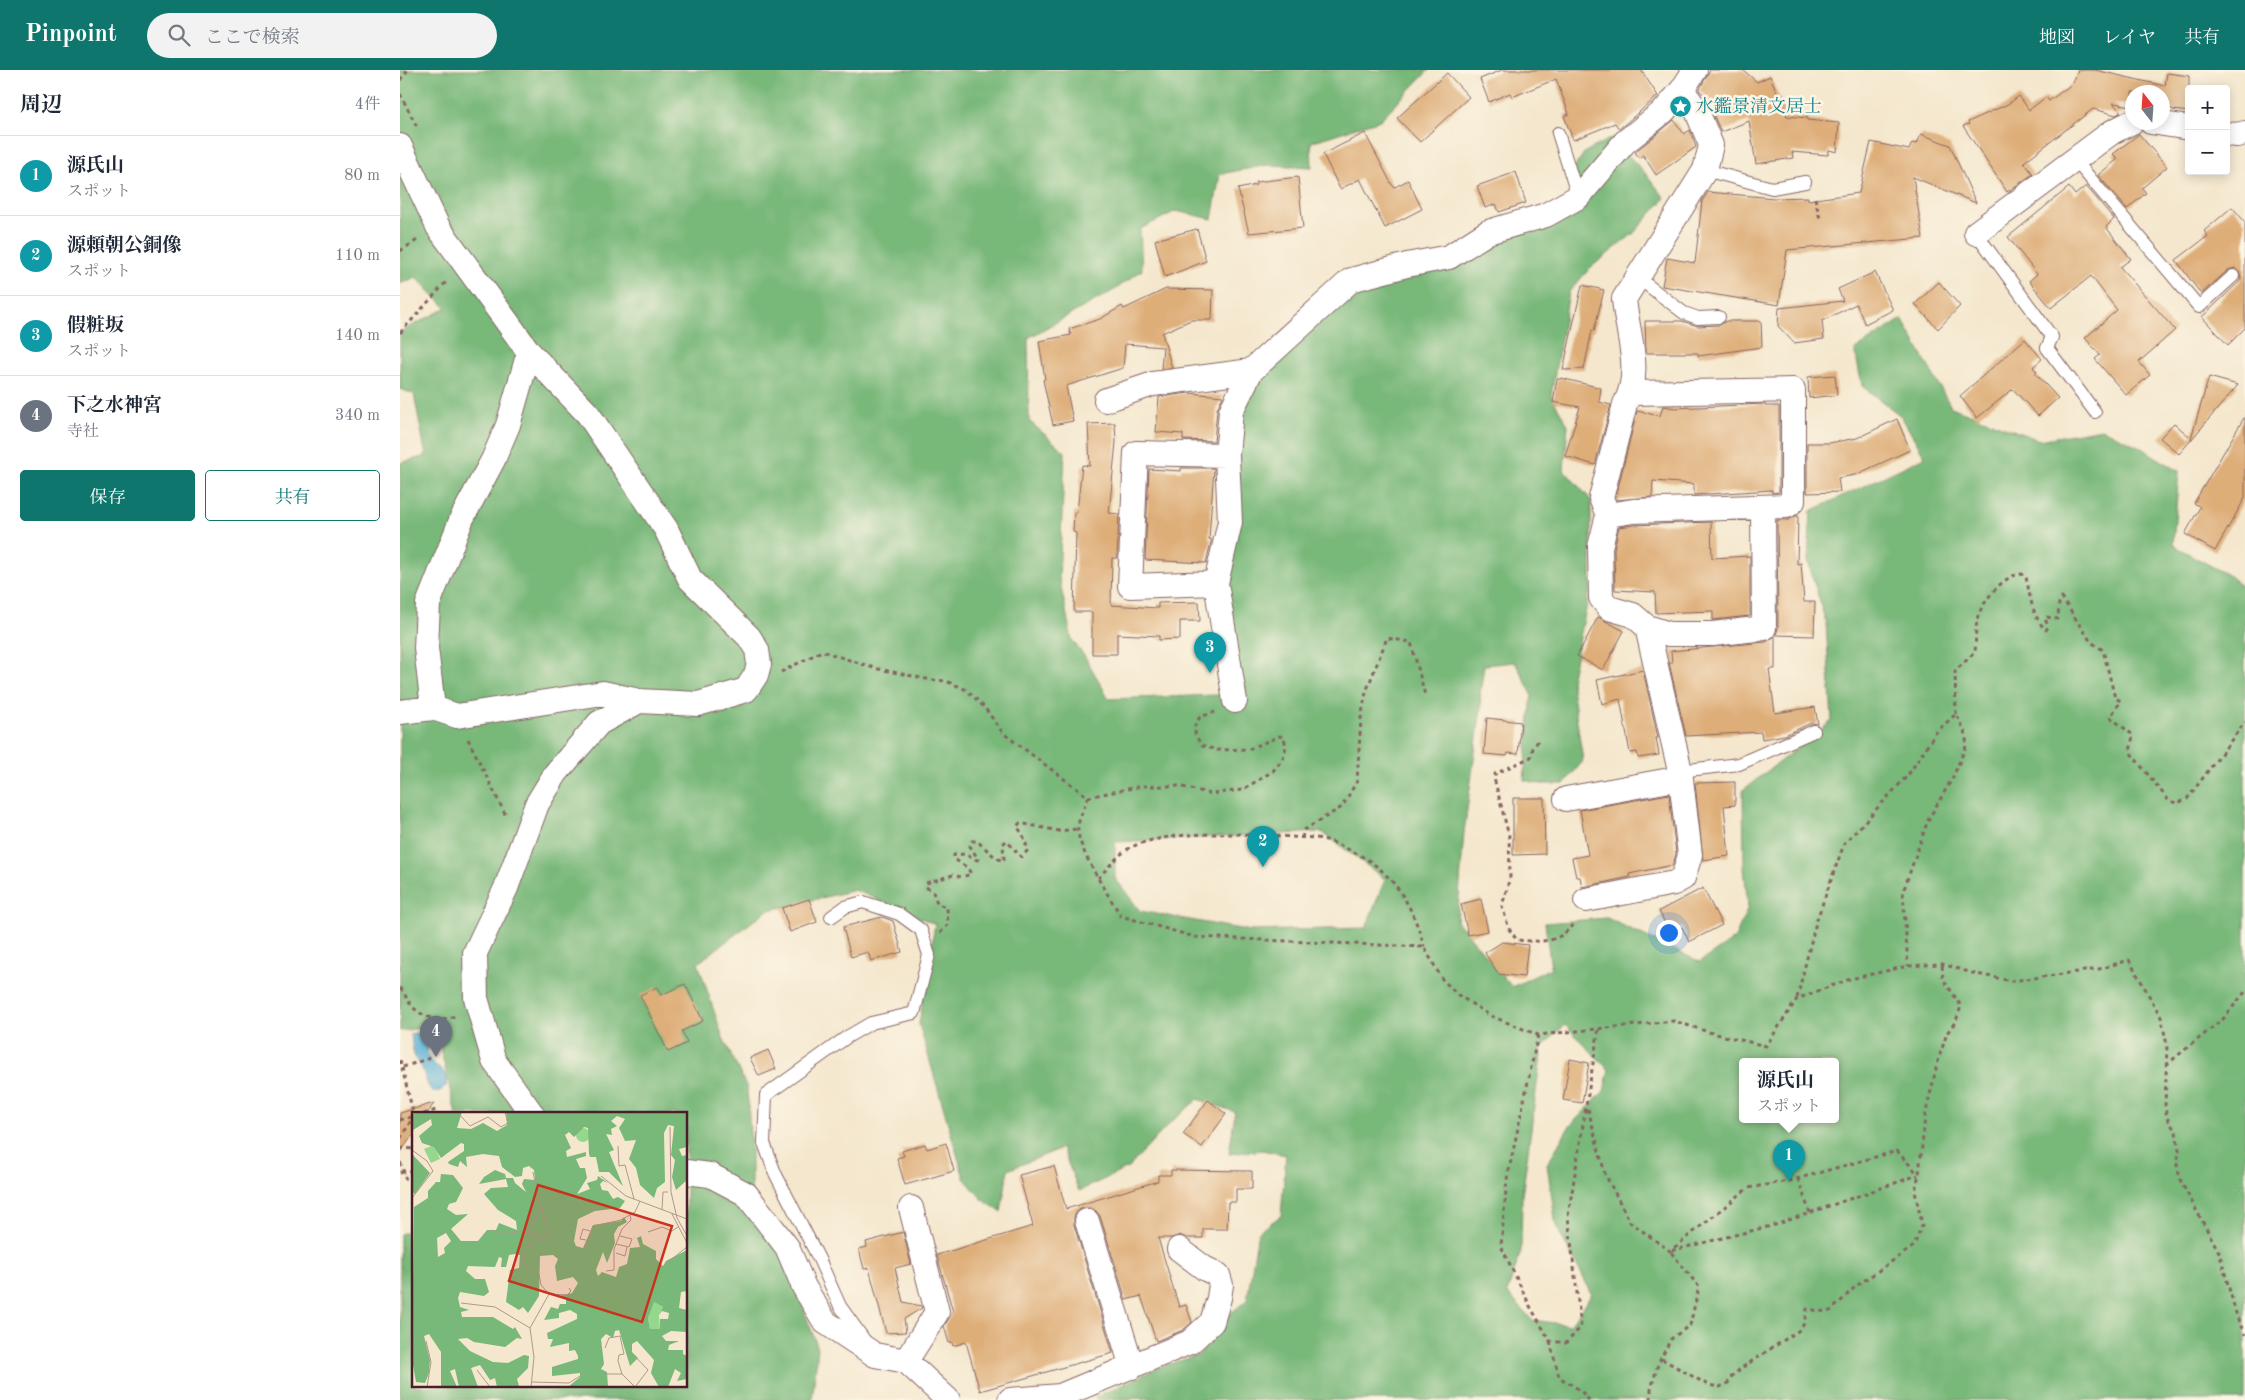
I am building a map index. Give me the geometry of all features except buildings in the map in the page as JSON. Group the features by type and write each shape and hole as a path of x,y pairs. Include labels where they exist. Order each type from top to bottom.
{"street":[{"path":"1235,701 1216,583 1230,522 1227,455 1231,411 1251,371 1351,280 1406,264 1448,257 1488,232 1546,215 1578,197 1625,142 1664,111 1682,90 1695,70"},
{"path":"1682,90 1696,109 1711,145 1705,170 1624,299 1633,357 1631,393 1625,404 1601,498 1608,515 1600,547 1601,598 1609,608 1633,616 1647,627 1669,634 1713,634 1764,628 1763,507"},
{"path":"2170,125 2185,127"},
{"path":"1976,233 2074,159 2112,132 2125,126"},
{"path":"2230,134 2245,134"},
{"path":"400,146 438,227 529,352 588,414 666,529 690,579 749,637 757,650 759,664 756,675 746,690 698,704 639,701 602,693 456,716 432,708 400,712"},
{"path":"432,708 426,648 428,604 462,518 493,460 508,425 529,352"},
{"path":"1106,400 1153,384 1251,371"},
{"path":"1608,515 1633,512 1787,506 1794,501 1793,390 1631,393"},
{"path":"1216,583 1130,586 1136,453 1227,455"},
{"path":"1586,900 1674,883 1683,878 1690,855 1681,774 1647,627"},
{"path":"531,1112 494,1060 476,998 476,952 506,888 537,804 556,773 599,723 639,701"},
{"path":"1566,799 1681,774"},
{"path":"688,1172 710,1175 746,1194 787,1247 804,1287 825,1322 875,1356 906,1361 948,1400"},
{"path":"906,1361 937,1312 911,1208"},
{"path":"1087,1221 1132,1367"},
{"path":"1010,1400 1060,1396 1190,1342 1212,1322 1221,1285 1218,1275 1204,1268 1179,1249"}],"lane":[{"path":"1558,133 1578,197"},
{"path":"2074,159 2199,307 2233,276"},
{"path":"1705,170 1772,188 1805,182"},
{"path":"1976,233 2052,337 2047,348 2095,412"},
{"path":"1637,277 1684,312 1698,318 1719,317"},
{"path":"1681,774 1739,764 1814,731"},
{"path":"831,917 845,907 864,902 884,908 899,914 921,930 930,955 914,1014 871,1023 847,1037 766,1094 764,1142 775,1173 840,1306 875,1356"}],"path":[{"path":"400,80 408,70"},
{"path":"400,333 446,281"},
{"path":"1908,966 1903,892 1928,820 1952,779 1967,744 1964,730 1956,714 1955,672 1975,652 1978,616 1998,585 2009,578 2022,574 2026,577 2037,618 2046,630 2048,627 2045,618 2058,619 2059,602 2062,598 2091,642 2103,650 2115,698 2121,700 2110,718 2133,735 2130,752 2169,801 2177,803 2187,799 2245,722"},
{"path":"1302,838 1304,830 1342,807 1357,781 1358,744 1362,710 1366,692 1387,638 1412,642 1425,695"},
{"path":"780,673 822,651 874,668 931,680 946,681 967,690 984,707 1003,733 1088,797 1142,786 1179,786 1211,794 1242,790 1255,784 1274,771 1283,758 1286,746 1284,738 1280,736 1249,749 1217,750 1203,746 1196,736 1194,727 1200,717 1219,710 1235,701"},
{"path":"1098,878 1128,850 1154,840 1194,836 1256,834 1324,839 1370,862 1384,873 1403,893 1418,923 1424,946 1442,979 1458,995 1492,1016 1538,1034 1674,1021 1712,1033 1766,1046 1797,999 1816,922 1844,844 1908,775 1937,731 1956,714"},
{"path":"456,716 521,849"},
{"path":"1538,741 1533,748 1531,757 1495,774 1494,778 1509,836 1510,877 1502,906 1503,912 1509,929 1517,940 1553,941 1570,930 1587,911 1586,900"},
{"path":"1088,797 1077,829 1084,850 1098,878 1121,916 1195,937 1424,946"},
{"path":"930,955 938,946 940,933 950,920 947,908 937,903 933,892 926,888 926,883 953,875 962,877 971,874 968,868 954,860 954,855 964,854 977,860 978,858 970,846 972,841 977,841 995,857 1003,861 1002,844 1006,841 1022,857 1028,850 1023,835 1017,826 1020,823 1058,831 1077,829"},
{"path":"1797,999 1850,979 1908,966 1942,964 1972,973 2012,980 2099,969 2129,960 2161,1017 2167,1045 2165,1106 2167,1118 2176,1132 2179,1150 2177,1165 2181,1182 2219,1252 2237,1317 2245,1335"},
{"path":"1662,1359 1708,1385 1720,1387 1728,1383 1732,1376 1743,1367 1801,1329 1807,1309 1826,1312 1832,1310 1855,1287 1914,1246 1922,1225 1915,1191 1919,1174 1925,1117 1937,1064 1947,1033 1956,1021 1961,1006 1943,979 1942,964"},
{"path":"400,988 417,1011 429,1017 452,1018 458,1012"},
{"path":"2165,1065 2223,1019 2245,992"},
{"path":"1550,1341 1566,1343 1581,1327 1568,1216 1599,1027"},
{"path":"1538,1034 1507,1179 1502,1246 1530,1306 1550,1341 1559,1377 1580,1390 1589,1400"},
{"path":"403,1067 433,1057"},
{"path":"400,1060 413,1112"},
{"path":"1587,1106 1605,1174 1630,1222 1670,1251 1699,1287 1690,1325 1671,1339 1658,1364 1651,1389 1651,1400"},
{"path":"400,1139 412,1124"},
{"path":"1670,1251 1748,1188 1798,1179 1897,1151 1919,1174"},
{"path":"400,1162 406,1181"},
{"path":"1670,1251 1775,1225 1919,1174"},
{"path":"1798,1179 1810,1213"}],"green space":[{"path":"400,70 1429,70 1380,120 1311,142 1312,167 1268,165 1220,174 1212,219 1176,211 1140,229 1142,270 1116,289 1028,338 1029,421 1065,452 1059,578 1072,640 1085,657 1109,699 1218,695 1226,676 1225,465 1250,364 1352,294 1456,265 1583,201 1575,166 1585,152 1612,138 1646,174 1665,198 1634,233 1590,268 1569,292 1551,396 1568,425 1564,470 1591,500 1591,585 1571,681 1583,761 1564,784 1541,784 1524,780 1532,694 1515,662 1484,665 1480,694 1481,708 1464,832 1457,921 1512,987 1551,968 1545,923 1607,918 1700,962 1735,938 1748,907 1744,868 1743,790 1832,721 1826,623 1808,561 1811,511 1925,457 1901,416 1862,386 1855,350 1902,319 1951,407 2039,440 2102,429 2138,446 2179,471 2173,545 2231,577 2245,590 2245,1400 1160,1400 1150,1398 1096,1400 1095,1397 1162,1366 1199,1355 1231,1313 1247,1300 1258,1232 1281,1216 1286,1155 1262,1150 1229,1154 1235,1112 1198,1099 1170,1123 1128,1168 1079,1191 1062,1148 1008,1170 1001,1212 982,1199 964,1178 919,1024 935,924 855,890 766,911 698,963 723,1038 747,1088 751,1147 751,1193 792,1278 818,1348 812,1400 400,1400 400,1234 412,1230 412,1388 688,1388 688,1112 456,1112 435,1026 400,1031 400,463 426,456 414,394 400,389 400,332 446,308 416,277 400,284","holes":["1322,832 1385,879 1366,928 1251,931 1140,911 1115,878 1115,842","1565,1025 1609,1070 1604,1091 1569,1127 1547,1164 1556,1226 1592,1294 1570,1325 1532,1320 1507,1293 1521,1251 1522,1196 1542,1047"]}],"water":[{"path":"411,1034 422,1034 429,1040 428,1056 445,1074 446,1086 440,1091 436,1092 429,1087 415,1058"}],"place":[{"name":"水鑑景清文居士","path":"1680,107"},
{"name":"假粧坂","path":"1210,673"},
{"name":"源頼朝公銅像","path":"1263,867"},
{"name":"下之水神宮","path":"436,1057"},
{"name":"源氏山","path":"1789,1181"}]}
